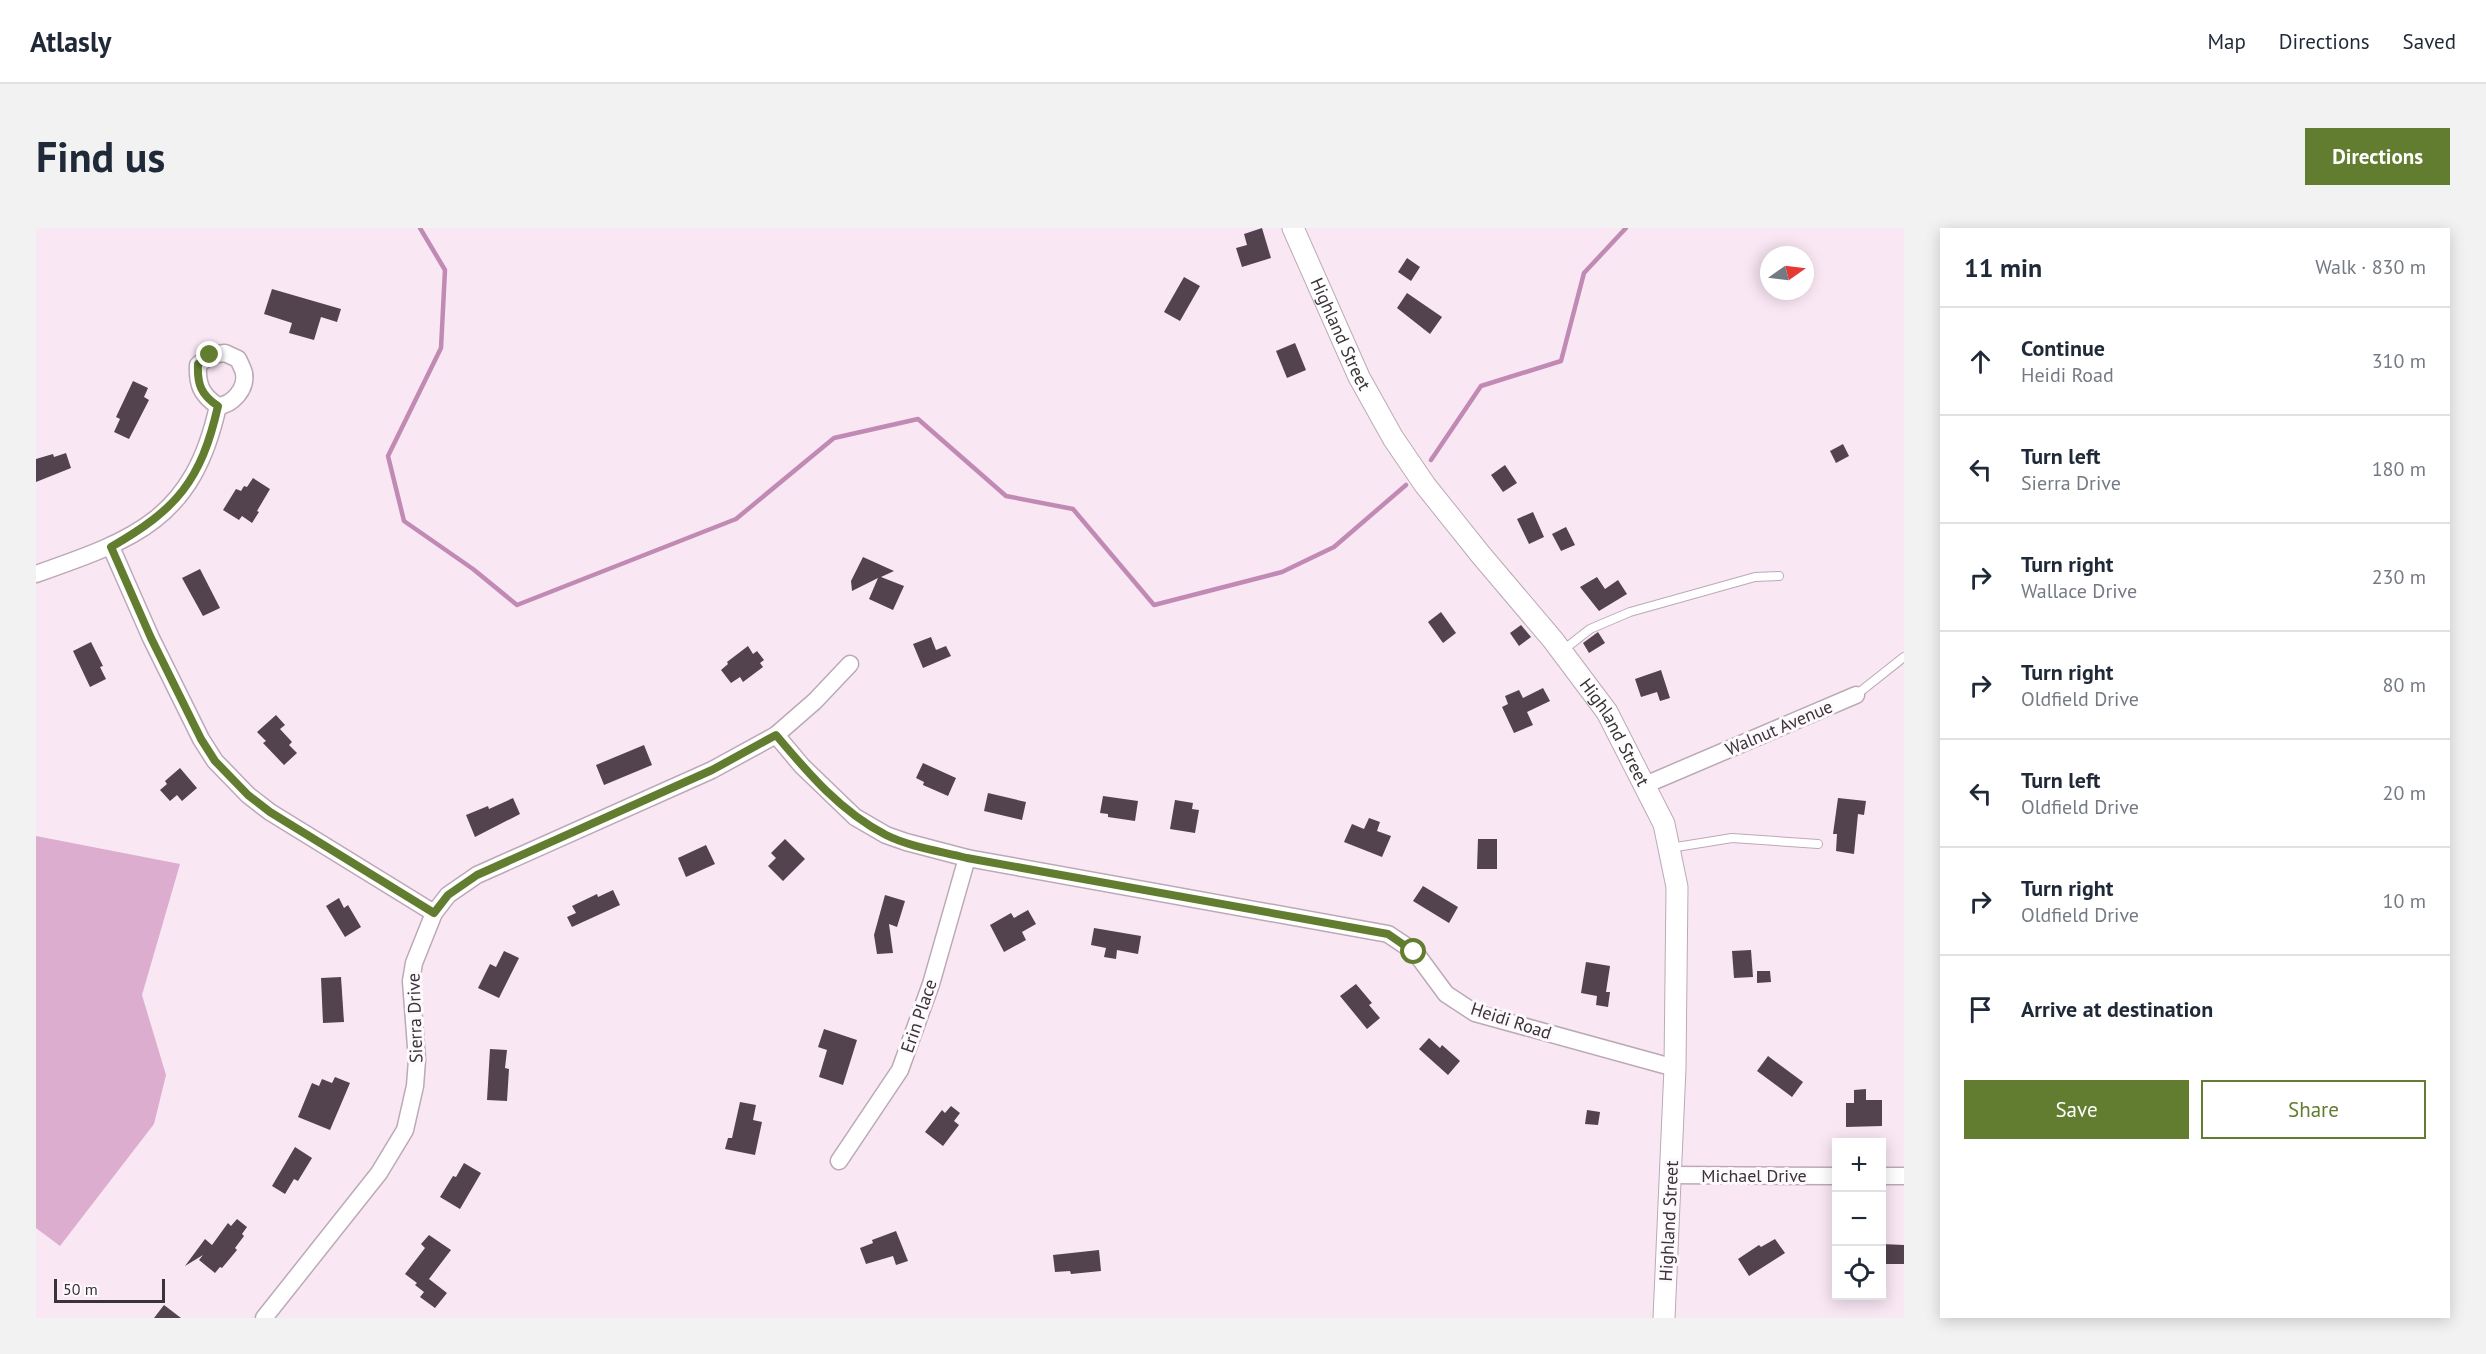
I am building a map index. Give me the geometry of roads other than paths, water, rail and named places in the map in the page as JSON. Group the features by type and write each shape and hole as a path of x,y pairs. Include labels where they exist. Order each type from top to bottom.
{"street":[{"name":"Highland Street","path":"1293,228 1359,377 1392,438 1425,485 1562,652 1607,712 1664,824 1677,887 1675,1068 1664,1318"},
{"path":"36,574 111,547 142,529 169,508 190,483 206,449 218,406"},
{"path":"111,547 179,696 215,761 248,795 270,812 434,913"},
{"name":"Sierra Drive","path":"264,1318 379,1173 405,1130 416,1086 417,1060 411,981 414,963 434,913 448,895 477,875 712,770 776,735 815,701 850,663"},
{"name":"Walnut Avenue","path":"1645,785 1856,695"},
{"name":"Heidi Road","path":"776,735 802,766 855,817 886,835 967,858 1388,934 1414,952 1446,994 1475,1013 1675,1068"},
{"name":"Erin Place","path":"839,1161 900,1070 931,984 967,858"},
{"name":"Michael Drive","path":"1671,1175 1832,1176"},
{"path":"1886,1176 1904,1176"}],"lane":[{"path":"1562,652 1590,629 1630,612 1755,578 1779,576"},
{"name":"Walnut Avenue","path":"1856,695 1904,657"},
{"path":"1670,848 1732,838 1818,844"}],"waterway":[{"path":"420,228 445,270 441,348 388,456 404,521 473,569 517,605 736,519 834,438 918,419 1006,496 1073,509 1154,605 1282,572 1334,547 1406,485"},
{"path":"1431,460 1481,386 1561,361 1584,273 1626,228"}]}
